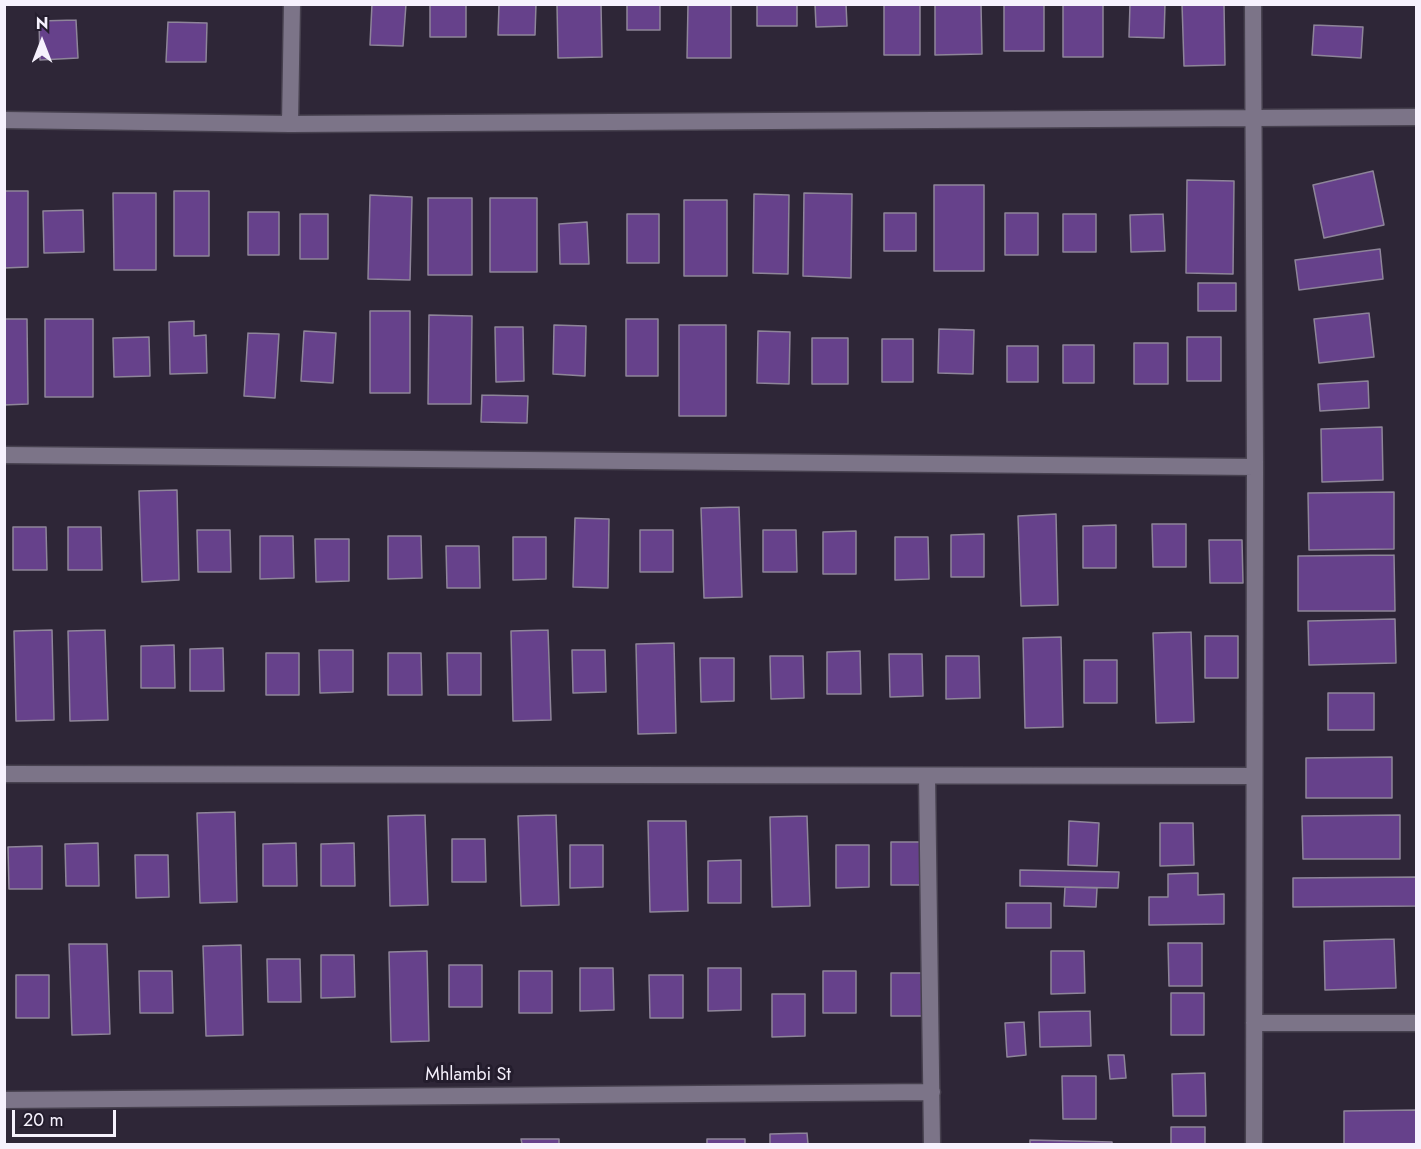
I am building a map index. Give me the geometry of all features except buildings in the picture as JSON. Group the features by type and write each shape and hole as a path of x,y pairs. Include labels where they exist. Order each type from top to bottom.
{"street":[{"path":"290,124 292,4"},
{"path":"1253,4 1254,1144"},
{"path":"4,120 290,124 1416,117"},
{"path":"4,455 1254,467"},
{"path":"4,774 1253,776"},
{"path":"927,776 932,1144"},
{"path":"1254,1023 1416,1023"},
{"name":"Mhlambi St","path":"4,1100 932,1092"}]}
